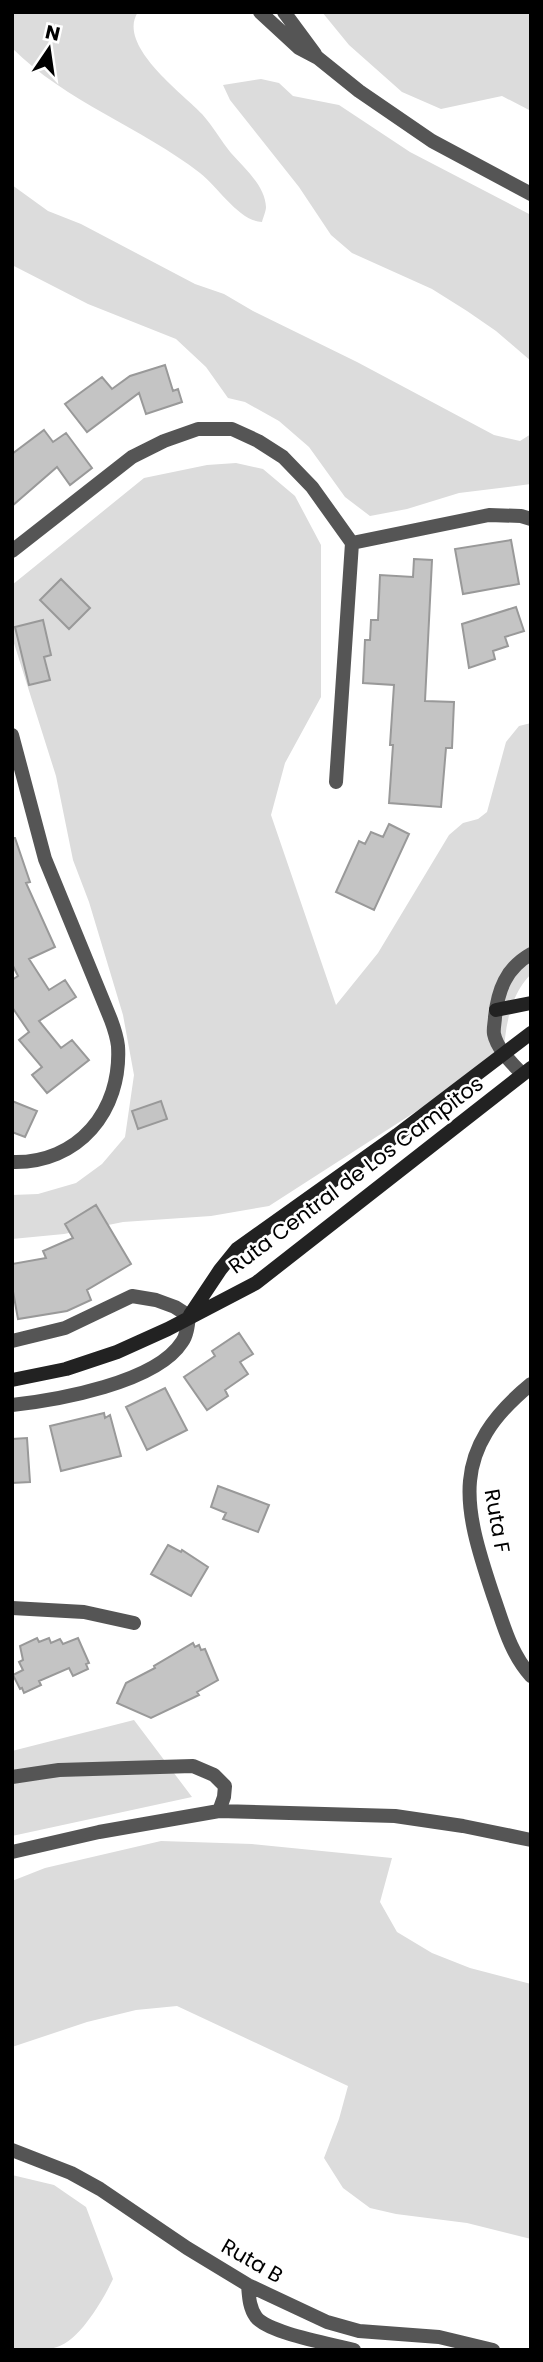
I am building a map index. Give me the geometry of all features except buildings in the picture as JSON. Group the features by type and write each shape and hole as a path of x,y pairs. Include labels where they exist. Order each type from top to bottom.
{"main road":[{"path":"496,1010 531,1003"},
{"name":"Ruta Central de Los Campitos","path":"190,1316 219,1270 237,1249 397,1135 531,1033"},
{"name":"Ruta Central de Los Campitos","path":"190,1316 256,1283 526,1071"},
{"path":"12,1380 40,1376 88,1363 117,1352 190,1316"}],"street":[{"path":"260,12 299,48 318,58 359,91 432,141 531,194"},
{"path":"284,12 318,58"},
{"path":"12,551 132,457 164,441 198,429 232,429 283,457 312,488 352,543 336,782"},
{"path":"352,543 489,515 531,519"},
{"path":"12,735 45,859 111,1020 118,1045 117,1073 111,1100 96,1126 79,1142 58,1155 30,1163 12,1162"},
{"path":"526,1071 504,1054 494,1034 496,1010 507,973 519,960 531,954"},
{"path":"12,1341 65,1328 132,1297 156,1300 190,1316 181,1344 171,1355 152,1367 92,1392 12,1405"},
{"name":"Ruta F","path":"531,1384 506,1407 476,1451 469,1475 468,1492 480,1556 510,1646 531,1676"},
{"path":"12,1608 84,1612 134,1623"},
{"path":"12,1777 59,1770 193,1766 214,1775 225,1786 219,1811"},
{"path":"12,1852 99,1832 219,1811 395,1816 531,1840"},
{"name":"Ruta B","path":"12,2150 71,2173 248,2285 327,2322 359,2330 439,2337 493,2350"},
{"path":"248,2285 250,2306 257,2318 274,2329 354,2350"}],"shaded area":[{"path":"12,12 138,12 134,25 136,39 143,53 154,68 210,123 258,184 266,207 262,222 237,210 207,179 177,157 56,84 33,67 12,48"},
{"path":"322,12 531,12 531,111 502,96 441,109 402,92 349,45"},
{"path":"261,79 279,83 293,96 339,105 410,152 531,215 531,361 467,311 432,289 352,253 331,235 299,187 230,100 223,85"},
{"path":"12,185 48,211 81,224 195,284 224,294 494,435 520,441 531,434 531,484 459,493 407,509 370,516 345,497 309,447 279,421 245,402 228,398 206,367 176,339 88,304 12,265"},
{"path":"236,463 263,469 295,496 321,545 321,697 285,763 271,815 336,1005 378,953 449,835 463,823 478,819 487,812 506,742 519,726 531,723 531,974 517,993 513,1004 503,1062 457,1085 269,1206 211,1216 123,1222 64,1234 12,1239 12,1195 38,1194 76,1183 102,1164 125,1137 134,1075 123,1015 89,902 73,860 56,776 12,637 12,585 144,478 207,465"},
{"path":"134,1720 192,1797 12,1836 12,1751"},
{"path":"161,1841 252,1844 392,1858 380,1902 397,1932 432,1953 470,1968 531,1984 531,2239 467,2223 370,2208 343,2188 324,2158 348,2086 177,2006 136,2010 87,2022 12,2047 12,1881 45,1868"},
{"path":"12,2175 54,2185 86,2207 113,2279 82,2328 66,2343 52,2349 12,2350"}]}
